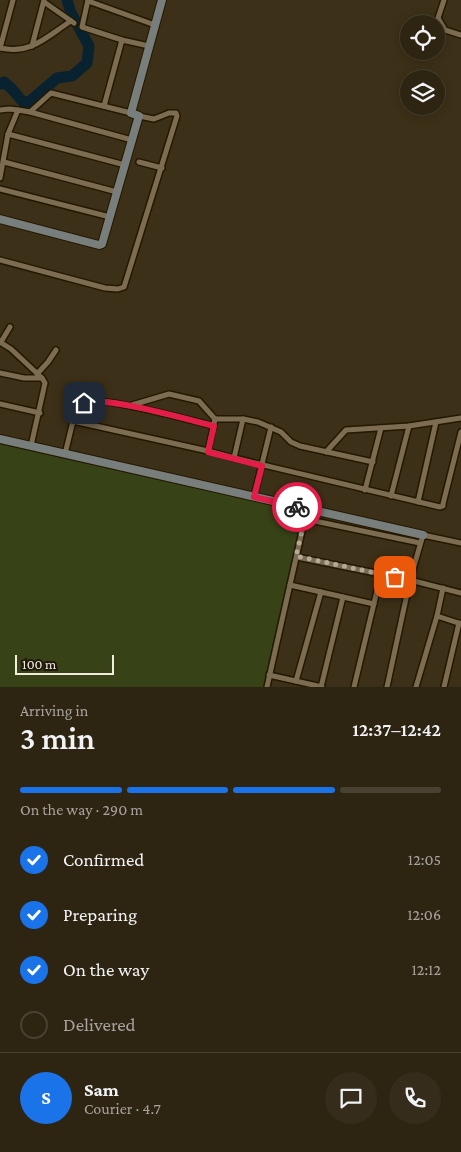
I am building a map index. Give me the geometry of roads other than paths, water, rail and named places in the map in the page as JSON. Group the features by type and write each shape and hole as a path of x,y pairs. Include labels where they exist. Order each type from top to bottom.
{"street":[{"path":"13,0 0,48 17,50 32,46 72,22 44,1 32,46"},
{"path":"149,46 122,40 82,27 88,0 155,25"},
{"path":"0,219 99,245 102,244 132,140 135,114 149,46 162,0"},
{"path":"444,0 438,18 445,30 461,35"},
{"path":"0,19 8,21"},
{"path":"104,106 122,40"},
{"path":"0,260 105,288 124,287 177,114 172,112 154,119 51,93 30,112"},
{"path":"0,110 9,109 30,112 132,140"},
{"path":"0,178 8,134 18,110"},
{"path":"8,134 125,165"},
{"path":"4,162 117,192"},
{"path":"139,162 162,168"},
{"path":"0,188 110,217"},
{"path":"10,327 0,342 40,376 45,383 32,446"},
{"path":"40,376 56,350"},
{"path":"0,373 24,378 40,376"},
{"path":"130,406 169,394 199,401 215,419 243,419 258,422 281,432 291,442 299,446 373,462"},
{"path":"65,454 76,410 88,401 111,402 214,426"},
{"path":"0,404 40,413"},
{"path":"326,452 346,430 409,426 461,418"},
{"path":"208,452 215,419"},
{"path":"234,458 243,419"},
{"path":"73,421 440,507 443,506 461,432"},
{"path":"418,502 436,422"},
{"path":"391,496 409,426"},
{"path":"254,497 271,427"},
{"path":"365,490 381,428"},
{"path":"0,439 307,509 422,539"},
{"path":"267,687 307,509"},
{"path":"305,519 422,539 461,543"},
{"path":"387,687 410,580 422,539"},
{"path":"296,556 410,580 461,593"},
{"path":"354,687 380,574"},
{"path":"290,585 374,604"},
{"path":"416,687 437,616 443,588"},
{"path":"296,680 320,592"},
{"path":"270,675 322,687 343,597"},
{"path":"437,616 460,623 444,687"}],"waterway":[{"path":"0,84 4,82 23,102 29,102 57,78 72,76 87,63 89,46 71,13 67,0"}]}
